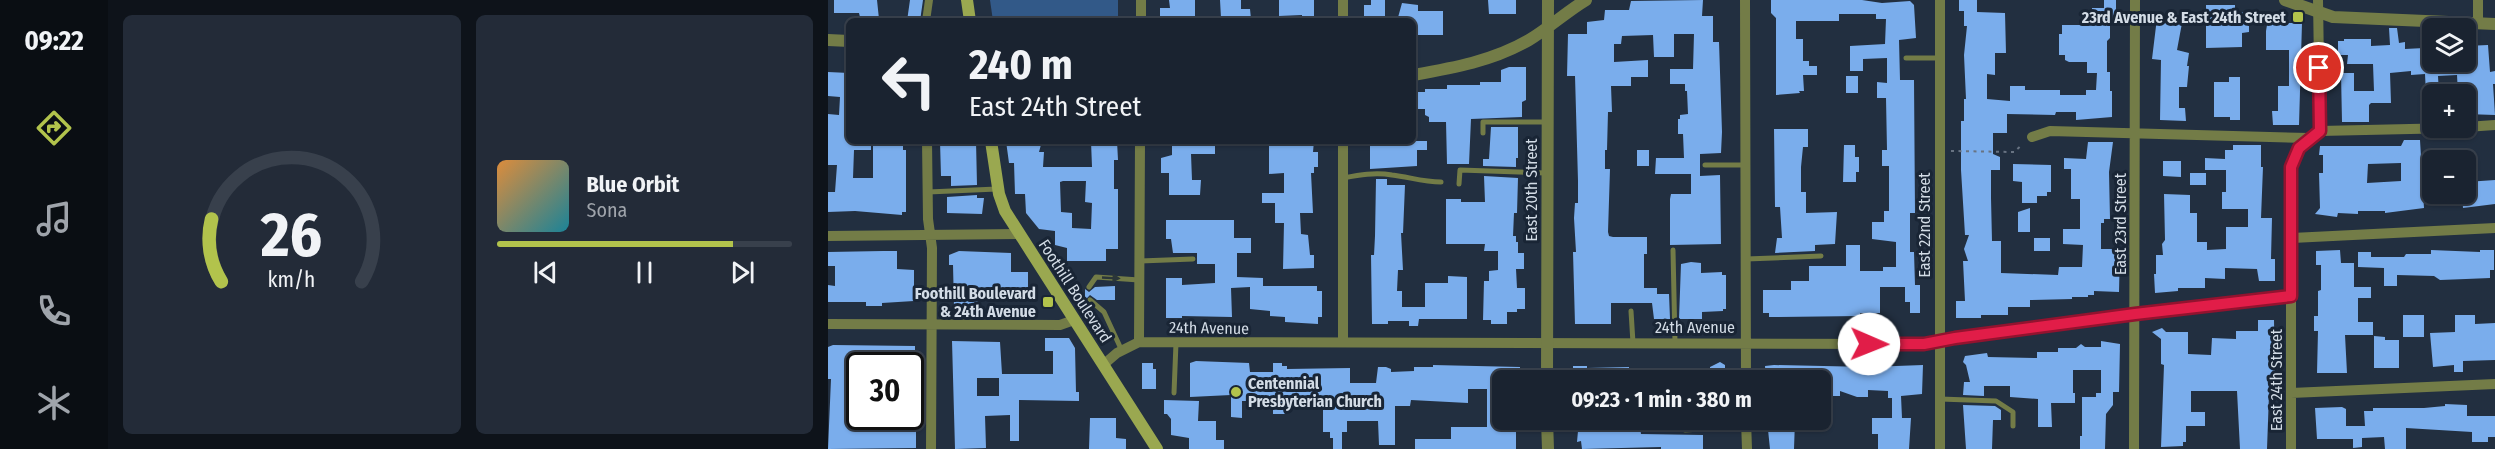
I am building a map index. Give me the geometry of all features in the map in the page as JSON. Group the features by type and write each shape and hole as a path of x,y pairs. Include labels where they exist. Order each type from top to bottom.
{"main road":[{"path":"967,0 970,18"},
{"name":"Foothill Boulevard","path":"991,144 998,189 1005,211 1157,449"}],"street":[{"path":"926,18 929,0"},
{"path":"1141,0 1141,18"},
{"path":"1343,0 1343,18"},
{"name":"East 20th Street","path":"1547,370 1548,0"},
{"path":"1416,74 1476,63 1504,53 1548,27 1586,0"},
{"path":"1745,0 1746,370"},
{"name":"East 22nd Street","path":"1940,0 1940,449"},
{"name":"East 23rd Street","path":"2134,449 2135,0"},
{"path":"2285,0 2318,6 2341,18 2495,24"},
{"path":"2478,0 2478,24"},
{"path":"2318,6 2320,131 2422,130"},
{"path":"828,40 846,41"},
{"path":"2476,126 2495,125"},
{"path":"2032,137 2050,131 2309,138"},
{"name":"East 24th Street","path":"2291,449 2291,167 2299,148 2320,131"},
{"path":"927,144 929,234 932,248 931,449"},
{"path":"1139,342 1140,144"},
{"path":"1343,144 1343,342"},
{"path":"2292,238 2495,228"},
{"path":"828,236 1019,234"},
{"name":"24th Avenue","path":"1103,366 1122,351 1139,342 1924,344 2135,314 2291,296"},
{"path":"828,324 1060,325 1074,320"},
{"path":"2291,393 2495,384"},
{"path":"1547,430 1548,449"},
{"path":"1746,430 1747,449"}],"lane":[{"path":"1906,58 1940,58"},
{"path":"1483,133 1483,122 1548,122"},
{"path":"1705,165 1745,165"},
{"path":"1459,184 1460,170 1548,173"},
{"path":"1343,178 1377,174 1441,182"},
{"path":"928,192 998,189"},
{"path":"1673,250 1675,342"},
{"path":"1746,259 1821,256"},
{"path":"1140,261 1193,259"},
{"path":"1089,287 1096,277 1139,280"},
{"path":"1090,300 1104,312 1122,351"},
{"path":"1631,312 1633,343"},
{"path":"1174,393 1176,343"},
{"path":"1940,399 1996,401 2013,412 2013,426"}],"path":[{"path":"1939,151 2014,152 2032,137"}],"shaded area":[{"path":"990,0 1118,0 1118,18 993,18"}],"building":[{"path":"834,0 877,0 879,18 860,18 859,13 834,13"},
{"path":"910,0 923,0 920,18 907,18"},
{"path":"1169,0 1195,0 1195,18 1160,18 1160,8 1170,8"},
{"path":"1220,0 1241,0 1241,9 1250,9 1251,18 1221,18"},
{"path":"1279,0 1314,0 1314,18 1302,18 1302,15 1279,16"},
{"path":"1371,0 1385,0 1385,18 1364,18 1364,5 1371,5"},
{"path":"1488,0 1516,0 1516,14 1489,14"},
{"path":"1703,0 1702,16 1713,16 1713,42 1719,42 1722,132 1721,153 1700,154 1700,176 1720,175 1721,244 1670,245 1671,194 1691,194 1691,174 1655,174 1656,158 1684,158 1683,134 1678,134 1678,119 1680,115 1688,114 1687,91 1685,91 1685,84 1670,84 1670,69 1693,69 1694,34 1674,34 1674,57 1654,57 1653,35 1622,36 1621,44 1614,44 1614,62 1648,60 1648,77 1631,77 1631,86 1611,86 1612,112 1608,112 1607,150 1605,150 1605,169 1610,169 1608,232 1609,236 1613,237 1647,237 1647,254 1644,254 1644,288 1657,288 1657,294 1669,294 1670,319 1654,319 1652,303 1611,303 1611,324 1575,324 1573,252 1576,252 1574,218 1575,203 1578,203 1578,181 1575,76 1567,76 1568,34 1587,34 1587,22 1604,20 1605,10 1629,10 1631,1"},
{"path":"1771,0 1862,0 1882,3 1910,1 1914,5 1916,38 1899,40 1900,80 1914,80 1915,213 1910,213 1910,252 1914,252 1915,285 1920,285 1920,313 1910,313 1910,302 1905,302 1905,287 1880,287 1880,313 1860,313 1860,316 1769,317 1769,313 1763,313 1763,290 1791,290 1791,281 1809,281 1809,266 1846,266 1846,245 1860,245 1860,271 1883,271 1883,267 1896,267 1896,242 1872,239 1872,222 1884,222 1884,211 1889,211 1889,166 1882,166 1882,150 1887,150 1886,98 1877,98 1877,82 1887,83 1887,58 1863,59 1863,71 1850,71 1850,46 1885,44 1886,19 1876,19 1876,14 1839,14 1839,21 1796,21 1796,39 1803,39 1803,61 1809,61 1809,66 1817,66 1817,75 1803,75 1804,91 1799,91 1800,93 1776,95 1776,18 1771,13"},
{"path":"1959,0 1977,0 1977,12 2005,13 2006,53 1995,53 1995,75 1987,74 1987,99 2010,101 2010,86 2025,86 2025,90 2060,90 2060,95 2086,95 2086,90 2096,90 2097,73 2087,73 2087,62 2069,62 2065,60 2065,55 2059,55 2059,34 2062,34 2062,25 2092,25 2092,8 2104,8 2104,0 2116,0 2116,20 2114,24 2110,23 2110,38 2107,41 2107,72 2110,72 2112,117 2076,120 2076,112 2056,112 2055,115 2007,114 2007,133 1993,133 1993,154 2000,157 2000,170 1991,170 1991,198 1992,241 2001,241 2001,273 2058,275 2059,267 2082,267 2083,245 2063,244 2063,229 2080,229 2080,199 2071,199 2071,169 2064,169 2064,158 2086,159 2088,142 2113,142 2109,172 2110,219 2104,219 2104,223 2101,223 2101,249 2120,249 2119,292 2094,291 2094,295 2088,295 2088,297 2030,300 2030,307 2008,307 2008,315 1956,318 1956,301 1965,301 1963,261 1968,261 1964,249 1969,235 1965,235 1961,170 1961,121 1964,121 1964,99 1966,99 1964,55 1967,26 1964,26 1964,11 1959,11"},
{"path":"1402,3 1418,5 1418,11 1443,11 1443,35 1416,35 1416,18 1398,18"},
{"path":"2206,5 2235,5 2235,13 2249,12 2249,32 2242,33 2242,47 2206,48"},
{"path":"2157,18 2182,23 2177,50 2189,53 2187,66 2189,66 2187,87 2179,87 2179,108 2185,108 2186,121 2160,120 2161,60 2152,59"},
{"path":"2271,20 2282,20 2282,23 2302,23 2299,125 2273,125 2272,111 2278,111 2278,86 2289,86 2289,50 2266,50 2267,25 2271,25"},
{"path":"2389,28 2397,28 2399,43 2405,42 2405,49 2422,48 2422,72 2476,72 2476,46 2488,45 2490,72 2495,71 2495,84 2493,84 2495,115 2476,114 2476,84 2457,84 2457,75 2438,76 2438,84 2426,84 2425,74 2411,75 2411,71 2390,73 2391,103 2371,103 2369,122 2342,122 2341,73 2354,73 2354,91 2374,91 2373,64 2347,64 2348,55 2338,55 2338,41 2371,39 2371,46 2390,45"},
{"path":"1509,67 1526,67 1526,100 1522,102 1522,117 1471,119 1469,164 1447,164 1446,122 1429,122 1425,109 1416,109 1416,92 1425,92 1425,89 1447,89 1447,85 1480,85 1480,82 1501,82 1501,70"},
{"path":"828,72 846,73 846,144 871,144 871,150 854,150 853,178 873,178 873,145 903,146 903,150 906,150 906,212 902,212 902,215 855,211 828,212 828,192 835,192 837,165 828,165 828,114 839,115 840,97 828,96"},
{"path":"1846,76 1858,76 1858,93 1846,93"},
{"path":"2229,77 2240,77 2240,120 2230,120 2230,117 2214,117 2214,82 2229,82"},
{"path":"1491,127 1518,127 1516,167 1483,166 1483,159 1489,159"},
{"path":"1774,129 1808,129 1808,147 1803,147 1801,192 1806,192 1806,213 1837,212 1835,244 1815,245 1815,251 1775,253 1777,238 1782,238 1780,207 1775,207"},
{"path":"2404,140 2420,140 2424,208 2385,213 2385,211 2358,211 2358,214 2338,213 2337,217 2315,214 2320,208 2319,173 2323,173 2323,155 2319,155 2320,146 2401,146","holes":["2401,163 2401,181 2367,183 2368,164"]},
{"path":"1416,141 1427,141 1427,150 1417,150 1417,166 1370,169 1370,144 1416,144"},
{"path":"940,144 976,144 977,185 951,186 951,176 941,176"},
{"path":"1006,144 1041,144 1039,152 1044,152 1043,167 1092,167 1091,144 1117,144 1118,160 1114,160 1114,189 1118,189 1118,249 1106,249 1106,261 1067,261 1067,248 1055,245 1055,231 1039,229 1026,213 1025,194 1015,194 1014,163 1009,163","holes":["1086,181 1085,202 1092,203 1091,229 1072,228 1072,213 1061,212 1060,182"]},
{"path":"1172,144 1215,144 1215,154 1191,154 1192,180 1201,180 1200,195 1169,195 1169,173 1161,173 1161,158 1172,155"},
{"path":"1269,144 1314,144 1313,152 1318,152 1318,167 1314,167 1314,173 1311,173 1313,213 1300,213 1301,234 1308,235 1310,255 1314,255 1314,268 1283,269 1284,223 1275,223 1275,203 1262,203 1262,193 1284,193 1284,173 1269,174"},
{"path":"1844,145 1855,145 1855,157 1859,157 1856,182 1843,182"},
{"path":"2233,145 2261,145 2261,167 2263,167 2261,218 2272,218 2271,259 2275,259 2275,281 2259,281 2257,269 2225,268 2225,279 2205,278 2205,288 2178,288 2178,291 2155,293 2156,255 2163,255 2162,244 2165,240 2164,194 2190,195 2190,213 2197,213 2197,242 2207,242 2207,250 2226,249 2226,227 2248,227 2248,209 2222,209 2222,192 2226,192 2226,170 2205,170 2205,158 2225,159 2225,150 2233,150"},
{"path":"1637,150 1649,150 1649,166 1637,166"},
{"path":"2163,161 2181,161 2181,177 2163,176"},
{"path":"2013,164 2051,165 2051,192 2047,192 2047,196 2037,196 2037,203 2022,203 2022,182 2013,181"},
{"path":"2190,173 2206,173 2206,185 2190,185"},
{"path":"1484,176 1518,178 1517,213 1514,213 1513,236 1516,236 1516,242 1518,242 1518,253 1524,253 1524,269 1516,269 1517,288 1525,288 1525,309 1507,312 1507,324 1491,324 1491,320 1483,320 1484,281 1489,281 1489,271 1498,270 1498,251 1484,251 1485,244 1446,244 1446,199 1461,199 1461,202 1485,202"},
{"path":"1376,179 1387,179 1387,185 1405,185 1403,233 1401,233 1403,270 1398,270 1397,291 1402,291 1402,307 1425,307 1425,283 1448,283 1448,276 1467,277 1467,319 1419,319 1418,326 1409,326 1409,321 1372,324 1371,255 1374,255"},
{"path":"2495,180 2495,204 2463,208 2463,204 2476,204 2476,181"},
{"path":"977,195 977,198 984,198 982,214 947,213 947,197"},
{"path":"2030,208 2030,232 2018,232 2018,212"},
{"path":"1166,220 1234,220 1234,238 1251,238 1251,253 1237,253 1237,277 1263,278 1263,286 1317,286 1317,291 1322,291 1322,317 1318,317 1318,324 1285,322 1285,317 1270,316 1270,311 1250,309 1250,287 1231,288 1232,317 1166,318 1166,278 1182,278 1182,285 1215,283 1215,264 1197,264 1197,253 1173,253 1171,239 1166,239"},
{"path":"2034,238 2050,238 2050,251 2034,251"},
{"path":"2340,250 2341,263 2354,263 2354,287 2371,287 2371,298 2358,298 2358,322 2373,322 2373,335 2345,335 2347,373 2317,373 2318,331 2314,331 2314,316 2318,316 2321,265 2316,265 2316,251"},
{"path":"2431,250 2480,252 2480,250 2494,250 2494,270 2490,270 2490,278 2440,280 2434,276 2397,275 2397,286 2384,286 2384,268 2358,267 2358,252 2371,252 2371,257 2404,257 2406,254 2431,254"},
{"path":"897,251 897,269 914,270 914,301 882,303 882,306 866,306 866,302 828,302 828,285 835,286 835,266 828,266 828,252"},
{"path":"959,251 1011,253 1011,272 1028,272 1028,289 978,289 977,307 954,307 953,265 949,265 949,255"},
{"path":"1701,263 1701,273 1722,272 1722,275 1726,275 1726,309 1702,312 1702,319 1679,319 1681,264"},
{"path":"1115,286 1115,300 1097,300 1090,295 1085,300 1085,289 1089,292 1095,287"},
{"path":"2403,315 2424,315 2424,337 2403,337"},
{"path":"2455,315 2475,315 2475,324 2495,323 2495,360 2463,361 2463,372 2454,372 2454,365 2433,367 2430,333 2455,332"},
{"path":"2258,320 2274,320 2275,381 2271,381 2271,394 2269,394 2267,449 2240,449 2237,391 2191,391 2191,412 2205,412 2205,426 2186,426 2186,442 2183,442 2183,446 2161,447 2164,365 2161,364 2161,339 2152,332 2162,328 2166,332 2188,332 2188,354 2211,355 2212,338 2236,339 2236,331 2258,331"},
{"path":"2374,336 2385,337 2385,340 2399,340 2399,368 2374,368"},
{"path":"1045,338 1069,338 1075,348 1076,392 1079,392 1079,401 1019,400 1019,441 1010,441 1010,415 985,416 986,448 955,449 952,341 1000,342 1002,374 1053,374 1053,351 1045,351","holes":["977,378 999,378 999,396 977,396"]},
{"path":"2101,341 2120,344 2119,392 2113,392 2113,405 2106,414 2105,449 2080,449 2082,397 2096,397 2096,393 2101,393 2101,370 2073,370 2075,403 2051,403 2052,427 2038,427 2038,399 2010,397 2010,386 1984,386 1984,396 1963,395 1964,382 1970,382 1966,365 1963,362 1965,356 1987,353 1988,357 2037,358 2037,352 2058,352 2058,348 2076,348 2081,344 2085,347 2101,347"},
{"path":"833,345 915,346 915,352 846,352 846,430 916,430 916,448 828,449 831,379 828,379 828,347"},
{"path":"1196,361 1249,363 1250,372 1273,372 1273,363 1282,363 1282,366 1287,366 1287,369 1350,368 1350,383 1376,383 1378,367 1386,367 1391,369 1391,372 1414,371 1414,367 1433,367 1433,365 1520,367 1520,370 1492,370 1492,430 1516,430 1516,449 1415,449 1415,439 1451,439 1451,427 1487,427 1487,389 1468,389 1468,403 1411,400 1410,406 1395,406 1395,445 1379,445 1378,421 1347,421 1347,432 1342,432 1342,449 1333,449 1333,438 1330,438 1330,432 1323,432 1323,405 1309,405 1309,397 1284,397 1285,414 1273,414 1273,401 1242,401 1242,418 1231,417 1231,395 1190,397 1190,363"},
{"path":"1720,362 1725,365 1725,370 1573,370 1573,366 1629,367 1629,369 1710,369"},
{"path":"1142,363 1153,363 1153,369 1156,369 1156,389 1142,389"},
{"path":"1923,365 1922,394 1901,396 1902,418 1911,418 1909,449 1878,449 1878,434 1872,434 1872,418 1892,418 1892,398 1888,398 1888,391 1868,390 1868,397 1857,397 1840,391 1840,396 1831,396 1831,370 1765,370 1765,366"},
{"path":"1164,400 1199,401 1198,421 1216,421 1216,440 1224,440 1224,449 1189,449 1189,438 1171,435 1171,419 1164,414"},
{"path":"2445,404 2467,405 2467,416 2495,416 2495,437 2488,437 2488,442 2472,442 2472,432 2406,428 2406,449 2385,449 2384,437 2362,438 2362,447 2353,448 2353,439 2317,439 2315,408 2342,407 2346,409 2346,426 2365,426 2364,411 2373,411 2373,408 2424,408 2445,406"},
{"path":"1963,405 1995,406 2001,410 2001,420 1993,420 1992,449 1966,449"},
{"path":"1090,418 1116,418 1116,438 1126,439 1126,449 1089,449"},
{"path":"1578,430 1640,430 1641,434 1703,435 1703,449 1661,449 1661,447 1582,449 1581,441 1577,442"},
{"path":"1768,430 1795,430 1794,449 1770,449"}],"place":[{"name":"23rd Avenue & East 24th Street","path":"2298,17"},
{"name":"Foothill Boulevard & 24th Avenue","path":"1048,302"},
{"name":"Centennial Presbyterian Church","path":"1236,392"}],"route":[{"path":"1869,344 1924,344 2135,314 2291,296 2291,167 2299,148 2320,131 2319,68"}]}
